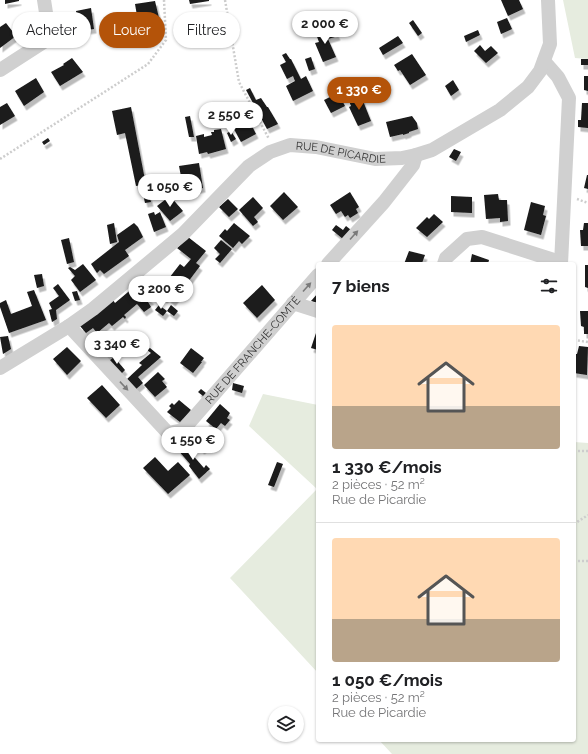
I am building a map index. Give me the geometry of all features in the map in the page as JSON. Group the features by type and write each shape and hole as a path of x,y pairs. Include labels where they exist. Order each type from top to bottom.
{"street":[{"path":"0,70 45,41 49,32 44,0"},
{"name":"RUE DE PICARDIE","path":"0,368 69,326 93,309 183,234 249,166 270,152 290,145 316,147 375,159 416,156 432,150 500,110 528,87 540,71 550,44 548,0"},
{"path":"544,61 558,77 569,98 563,196 563,236 560,262"},
{"path":"330,262 384,202 413,165 416,156"},
{"path":"445,262 446,258 467,239 482,237 557,262"},
{"name":"RUE DE FRANCHE-COMTÉ","path":"69,326 168,433 183,430 316,277"},
{"path":"293,303 316,310"}],"path":[{"path":"0,159 148,64 166,40 164,0"},
{"path":"224,0 239,82 275,150"},
{"path":"576,340 588,342"},
{"path":"576,451 588,451"},
{"path":"576,523 588,515"},
{"path":"576,561 588,562"}],"shaded area":[{"path":"563,0 588,0 588,59 575,58"},
{"path":"263,394 316,405 316,488 249,426"},
{"path":"576,442 588,443 588,754 392,754 381,742 576,742"},
{"path":"316,490 316,671 230,578"}],"building":[{"path":"5,0 19,0 19,1 5,4"},
{"path":"189,0 209,0 209,1 190,4"},
{"path":"501,0 519,0 523,9 508,16"},
{"path":"155,1 158,12 136,12 135,4"},
{"path":"91,8 94,29 91,29 91,12 76,11"},
{"path":"507,18 512,29 501,34 497,22"},
{"path":"413,20 422,33 418,36 409,23"},
{"path":"6,23 12,31 12,39 0,48 0,27"},
{"path":"317,25 321,35 331,31 332,33 336,32 338,36 328,39 336,57 323,62 315,43 319,42 313,26"},
{"path":"478,30 480,35 466,42 464,36"},
{"path":"398,36 403,43 383,55 379,48"},
{"path":"480,45 485,51 491,46 498,53 486,63 474,51"},
{"path":"286,53 291,59 301,79 306,76 313,91 293,101 286,86 295,81 293,76 287,79 280,65 286,62 282,55"},
{"path":"412,54 426,75 410,85 400,70 398,71 394,65"},
{"path":"311,57 315,69 309,71 305,59"},
{"path":"72,58 83,72 60,86 51,72 64,65 63,64"},
{"path":"581,59 588,59 588,65 581,65"},
{"path":"584,76 588,76 588,91 584,90"},
{"path":"36,78 44,92 24,106 15,91"},
{"path":"453,80 459,90 451,96 445,86"},
{"path":"250,88 256,100 261,98 278,124 267,129 246,90"},
{"path":"336,94 340,97 345,106 331,113 324,100"},
{"path":"361,96 371,121 358,126 349,107 351,106 349,101"},
{"path":"7,103 15,116 0,125 0,107"},
{"path":"582,103 588,103 588,128 578,127 578,120 581,120"},
{"path":"131,107 145,180 151,202 145,203 141,185 136,186 125,133 117,135 112,111"},
{"path":"249,110 254,120 250,122 256,134 241,142 228,118 239,112 241,118 246,115 245,112"},
{"path":"190,116 194,137 189,137 185,117"},
{"path":"412,116 417,123 418,129 403,135 390,137 386,122"},
{"path":"221,129 226,149 208,154 207,152 199,154 196,136 204,134 204,137 212,135 211,132 214,132 214,130"},
{"path":"231,131 236,139 231,142 227,133"},
{"path":"48,138 50,141 44,145 42,142"},
{"path":"454,149 461,152 456,161 449,157"},
{"path":"199,163 203,188 184,192 179,166"},
{"path":"588,175 588,189 584,188"},
{"path":"284,192 298,207 283,220 270,206"},
{"path":"350,192 359,207 356,209 358,213 350,218 348,215 345,217 341,211 336,214 330,205"},
{"path":"498,194 499,200 507,200 508,221 500,222 500,218 486,219 484,195"},
{"path":"170,196 183,211 170,221 157,206"},
{"path":"451,196 472,197 472,213 451,212"},
{"path":"253,197 263,208 254,217 258,222 253,226 239,210"},
{"path":"228,199 238,209 229,217 219,207"},
{"path":"531,202 545,206 543,215 546,216 541,235 524,230"},
{"path":"154,212 155,215 160,212 166,227 154,232 148,214"},
{"path":"434,214 443,222 427,237 416,228 427,217 429,219"},
{"path":"114,223 117,242 110,244 107,225"},
{"path":"134,223 138,227 143,237 125,250 129,256 104,274 100,270 97,273 91,264 119,242 117,235"},
{"path":"234,223 250,236 242,244 239,241 233,248 219,236 225,229 227,231"},
{"path":"584,223 588,223 588,246 581,246 580,230 583,230"},
{"path":"336,225 343,230 346,226 351,230 343,239 332,230"},
{"path":"188,237 206,251 196,263 200,266 173,302 167,297 165,299 162,297 163,295 159,291 180,264 184,267 191,259 177,248"},
{"path":"69,238 74,262 67,264 61,240"},
{"path":"221,240 232,249 220,263 215,259 220,254 214,248"},
{"path":"409,251 425,255 422,262 405,262"},
{"path":"472,254 489,260 488,262 470,262"},
{"path":"83,264 96,280 80,292 71,280 75,276 68,268 70,267 75,270"},
{"path":"585,265 588,265 588,288 585,287"},
{"path":"42,274 44,286 37,288 34,275"},
{"path":"58,284 70,300 56,310 57,319 52,322 49,310 52,309 49,303 59,296 53,288"},
{"path":"262,285 275,300 257,318 243,303"},
{"path":"134,287 152,300 148,302 151,307 144,312 137,304 124,315 126,317 125,319 123,317 112,326 109,323 97,333 93,328 86,333 80,326 113,300 115,303"},
{"path":"34,290 46,320 9,333 0,303 6,300 11,314 32,306 27,292"},
{"path":"77,291 80,300 75,301 72,292"},
{"path":"316,295 316,302 311,301"},
{"path":"159,305 167,311 163,316 155,310"},
{"path":"171,305 178,311 174,316 167,311"},
{"path":"580,311 588,311 588,334 584,334 584,327 581,326"},
{"path":"316,333 316,349 311,348"},
{"path":"111,334 114,337 109,341 116,349 106,358 97,346"},
{"path":"8,336 11,349 3,354 0,337"},
{"path":"579,346 588,347 587,375 576,373"},
{"path":"67,347 81,361 67,375 53,359"},
{"path":"150,348 161,357 138,377 143,383 135,390 126,380 142,365 139,363 151,353 147,350"},
{"path":"191,348 204,358 193,373 180,363"},
{"path":"114,357 125,370 121,374 109,361"},
{"path":"158,372 165,379 162,381 167,387 155,397 144,385"},
{"path":"233,383 244,386 242,393 232,390"},
{"path":"102,385 120,405 106,418 87,398"},
{"path":"201,389 206,393 203,396 198,392"},
{"path":"179,400 191,410 180,422 167,412 171,408 169,406 172,403 174,405"},
{"path":"220,404 230,413 227,418 230,420 225,426 221,423 216,429 206,421"},
{"path":"203,433 211,442 202,450 193,440"},
{"path":"187,442 194,449 190,452 204,468 206,465 210,469 199,479 189,466 190,464 178,450"},
{"path":"155,457 168,471 178,462 190,475 168,494 143,468"},
{"path":"277,462 283,464 274,487 268,485"}]}
